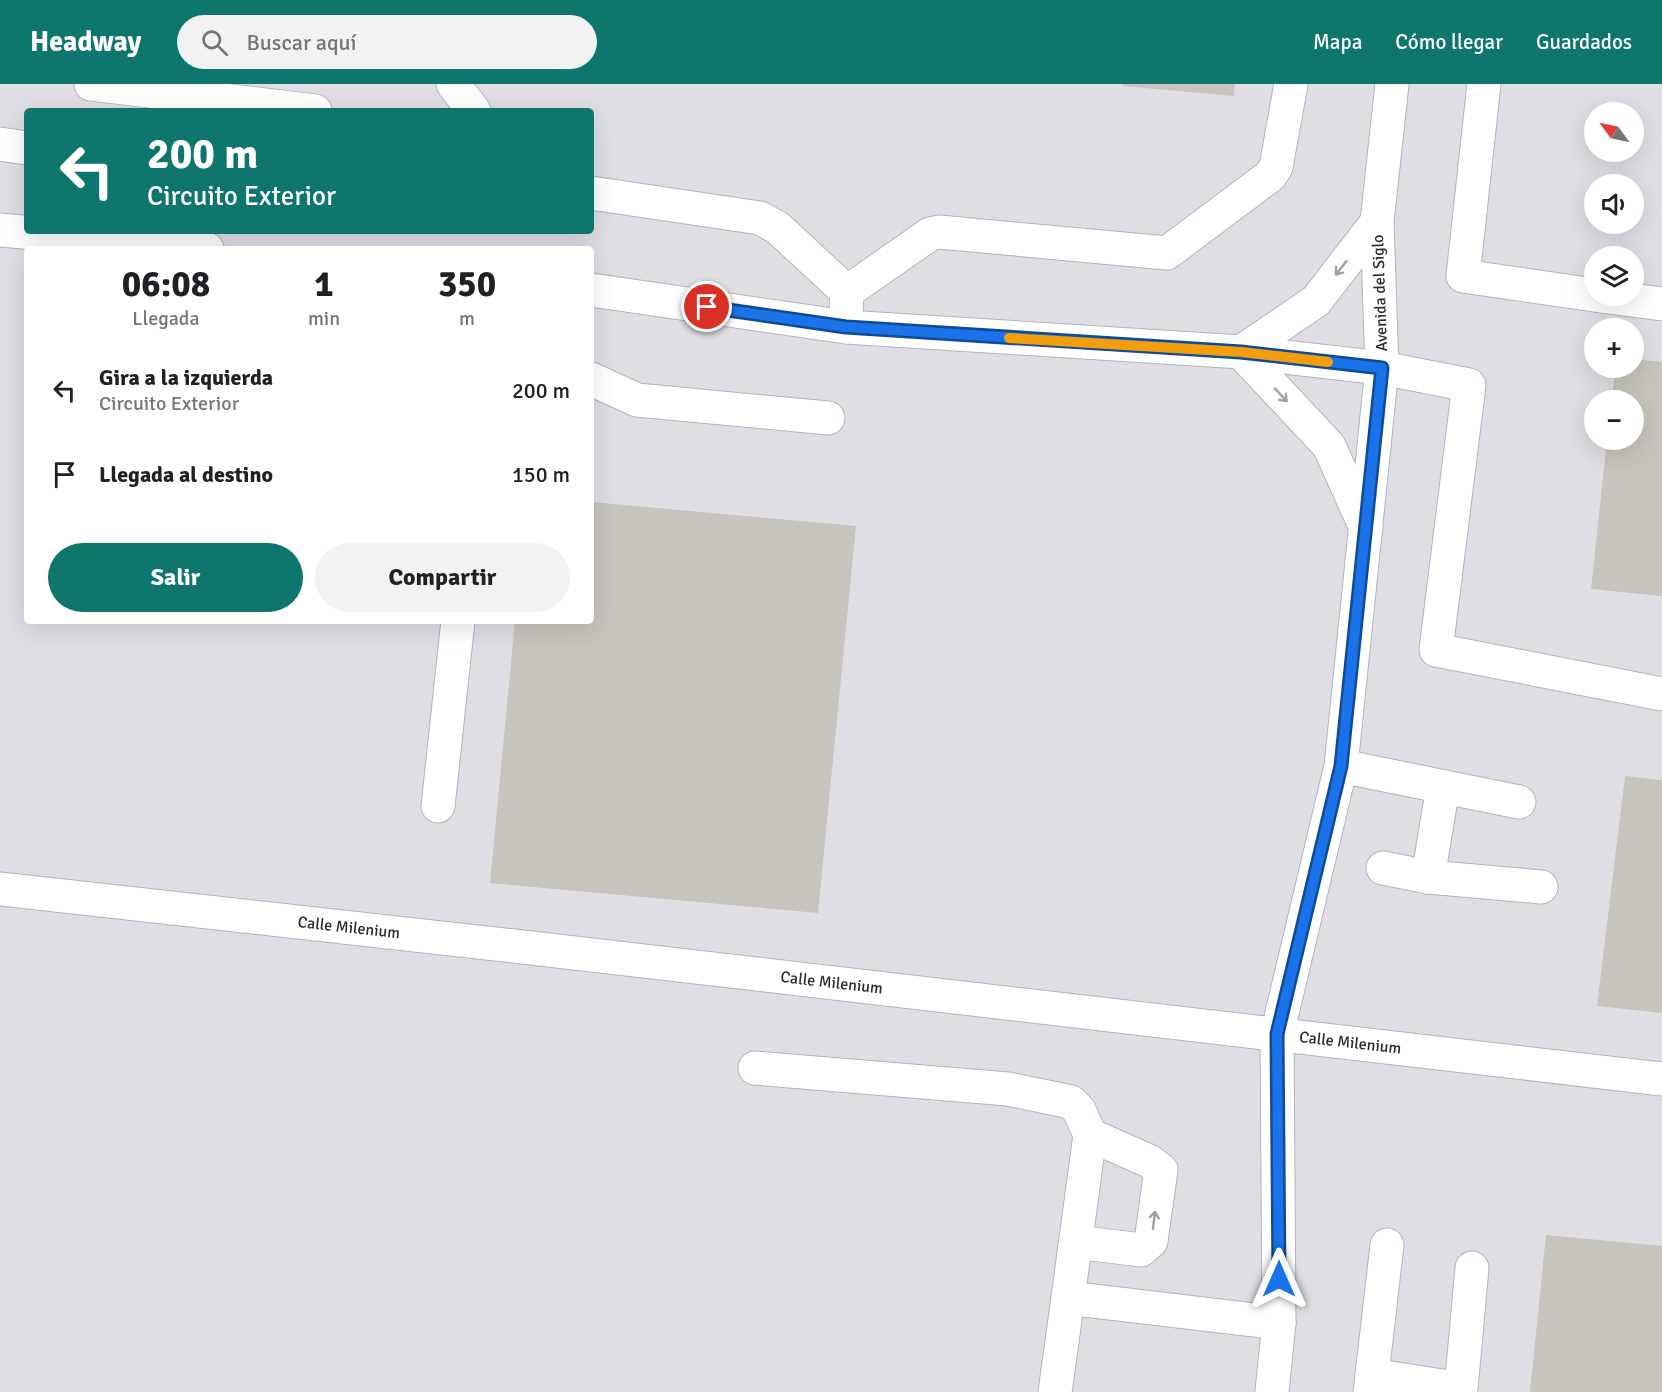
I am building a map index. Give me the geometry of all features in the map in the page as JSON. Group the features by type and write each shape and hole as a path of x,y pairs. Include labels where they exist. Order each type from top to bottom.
{"street":[{"path":"91,84 290,108"},
{"path":"453,84 472,108"},
{"path":"847,292 930,234 939,232 1167,253 1270,176 1276,167 1291,84"},
{"name":"Avenida del Siglo","path":"1272,1392 1279,1323 1277,1034 1341,766 1382,368 1377,222 1392,84"},
{"path":"1484,84 1463,276 1584,294"},
{"path":"0,144 24,148"},
{"path":"594,193 760,218 778,228 847,292 846,327"},
{"path":"1241,352 1316,301 1377,222"},
{"path":"0,230 24,232"},
{"path":"56,234 167,242 190,246"},
{"path":"594,290 846,327 1241,352 1382,368 1469,386 1436,650 1662,694"},
{"path":"1644,302 1662,304"},
{"path":"1241,352 1329,446 1367,530"},
{"path":"594,380 637,400 828,418"},
{"path":"438,806 458,624"},
{"path":"1341,766 1519,802"},
{"path":"1428,877 1443,787"},
{"path":"1383,868 1428,877 1541,887"},
{"name":"Calle Milenium","path":"0,890 490,943 1662,1079"},
{"path":"755,1068 1008,1089 1071,1102 1079,1110 1090,1135 1055,1392"},
{"path":"1076,1242 1141,1250 1151,1241 1161,1170 1149,1161 1090,1135"},
{"path":"1387,1245 1371,1383 1461,1389 1472,1268"},
{"path":"1068,1298 1279,1323"}],"shaded area":[{"path":"0,84 1662,84 1662,1392 0,1392"}],"building":[{"path":"1123,84 1235,84 1234,96 1123,86"},
{"path":"1644,360 1662,362 1662,596 1591,589 1606,450 1644,450 1644,390 1613,390 1614,378 1644,378"},
{"path":"594,502 856,526 818,913 490,883 515,624 594,624"},
{"path":"1625,776 1662,780 1662,1013 1597,1006"},
{"path":"1546,1235 1662,1246 1662,1392 1530,1392"}],"slow traffic":[{"path":"1009,338 1241,352 1328,362"}],"route":[{"path":"707,307 846,327 1241,352 1382,368 1341,766 1277,1034 1279,1279"}]}
